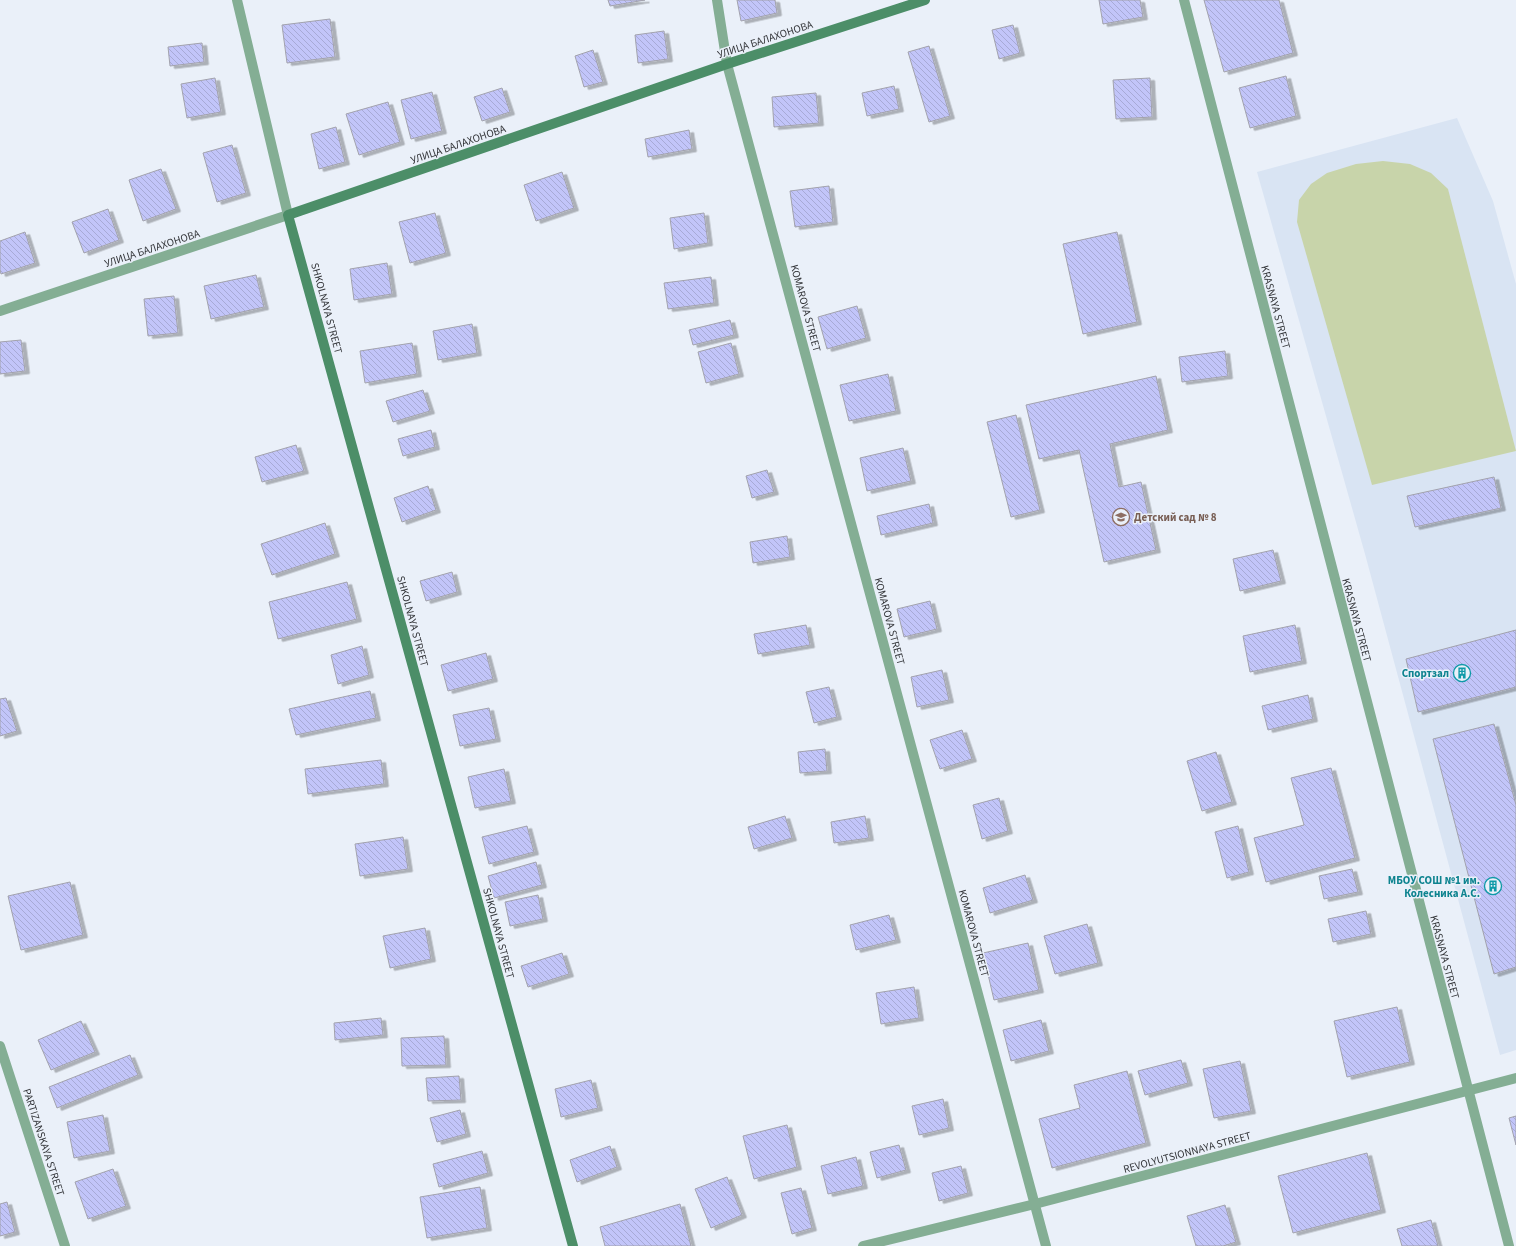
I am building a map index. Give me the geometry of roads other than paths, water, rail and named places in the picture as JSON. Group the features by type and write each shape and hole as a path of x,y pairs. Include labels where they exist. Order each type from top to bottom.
{"street":[{"name":"SHKOLNAYA STREET","path":"237,0 288,215 573,1246"},
{"name":"KOMAROVA STREET","path":"717,0 727,64 1046,1246"},
{"name":"УЛИЦА БАЛАХОНОВА","path":"0,311 288,215 727,64 925,0"},
{"name":"KRASNAYA STREET","path":"1184,0 1509,1246"},
{"name":"PARTIZANSKAYA STREET","path":"0,1046 65,1246"},
{"name":"REVOLYUTSIONNAYA STREET","path":"863,1246 1035,1204 1468,1092 1516,1078"}],"place":[{"name":"Детский сад № 8","path":"1121,517"},
{"name":"Спортзал","path":"1462,673"},
{"name":"МБОУ СОШ №1 им. Колесника А.С.","path":"1493,886"}]}
